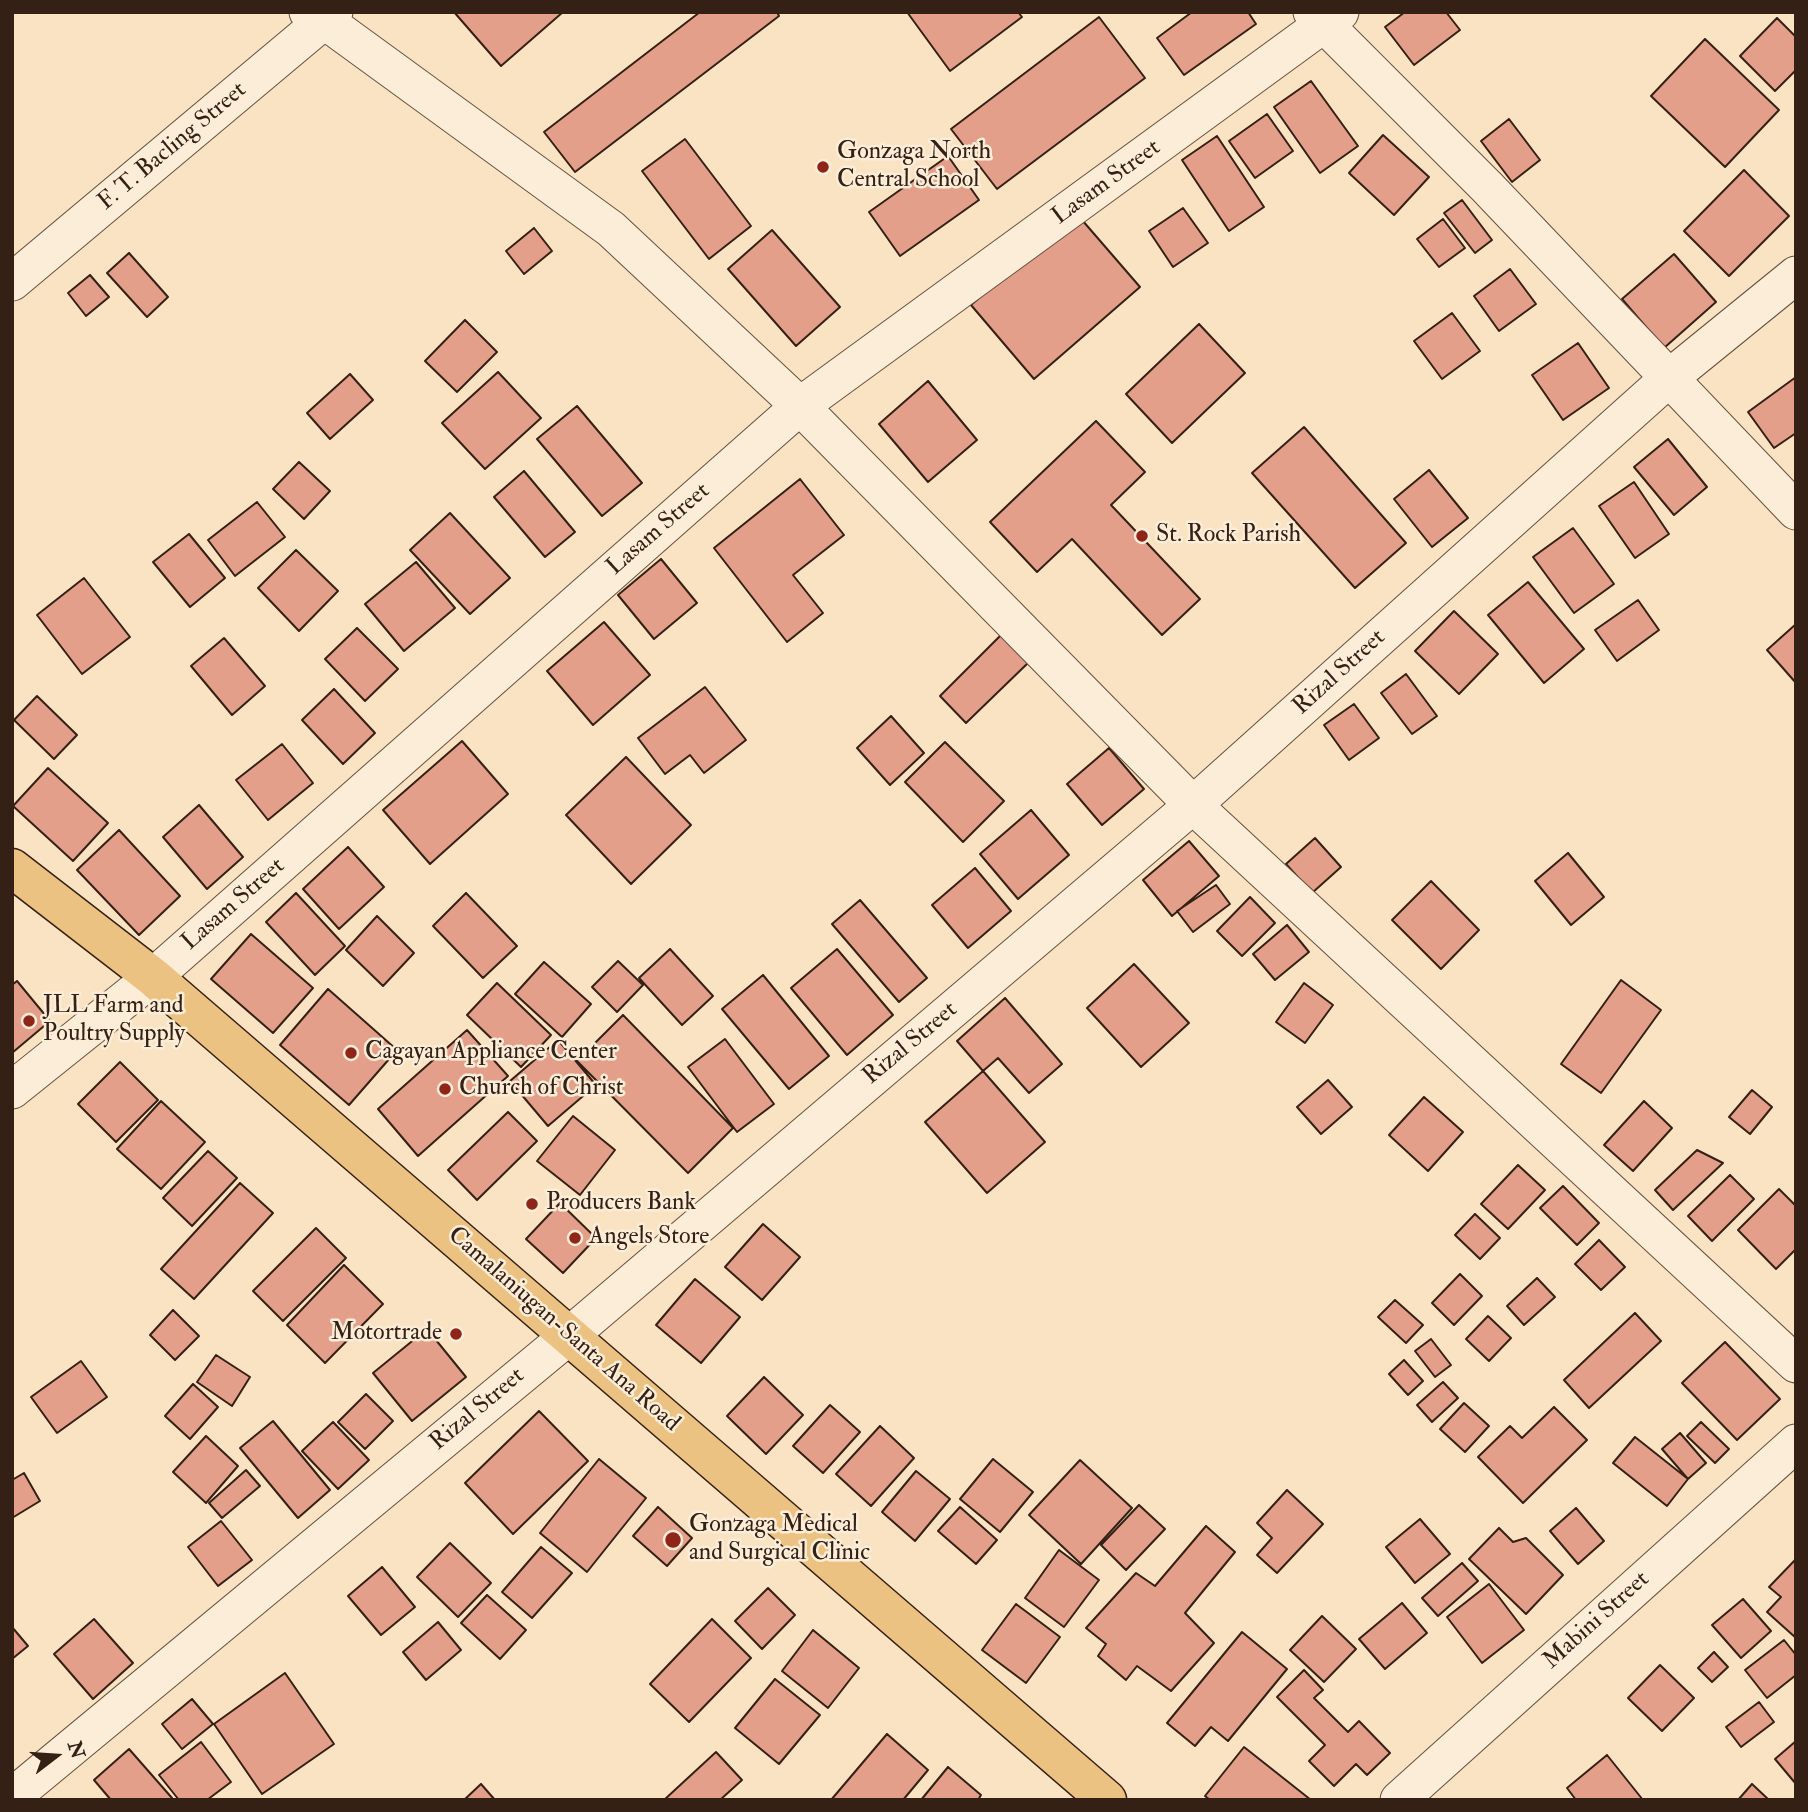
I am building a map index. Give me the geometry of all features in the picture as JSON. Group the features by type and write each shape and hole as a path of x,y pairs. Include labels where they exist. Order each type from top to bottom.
{"main road":[{"name":"Camalaniugan-Santa Ana Road","path":"12,868 153,977 1107,1800"}],"street":[{"name":"F. T. Bacling Street","path":"12,282 322,15"},
{"path":"322,15 611,229 800,406 1193,805 1796,1364"},
{"path":"1325,16 1796,511"},
{"name":"Lasam Street","path":"12,1090 153,977 800,406 1325,16"},
{"name":"Rizal Street","path":"12,1797 570,1335 1193,805 1668,379 1796,275"},
{"name":"Mabini Street","path":"1399,1800 1796,1443"}],"building":[{"path":"454,12 563,12 501,66"},
{"path":"700,12 777,12 779,16 575,172 544,132"},
{"path":"907,12 1018,12 1022,17 950,71"},
{"path":"1192,12 1248,12 1256,24 1184,75 1157,38"},
{"path":"1405,12 1446,12 1460,30 1414,65 1385,27"},
{"path":"1099,17 1145,78 997,189 951,129"},
{"path":"1777,18 1796,37 1796,70 1775,91 1740,56"},
{"path":"1705,39 1779,110 1725,167 1651,96"},
{"path":"1311,81 1358,146 1320,173 1274,107"},
{"path":"1267,114 1293,151 1255,178 1229,141"},
{"path":"1509,119 1540,160 1512,182 1481,141"},
{"path":"1383,135 1429,177 1394,215 1349,173"},
{"path":"1217,136 1264,207 1229,231 1182,160"},
{"path":"685,139 751,226 709,259 642,171"},
{"path":"948,156 979,200 900,256 869,212"},
{"path":"1744,170 1789,216 1729,276 1684,231"},
{"path":"1462,200 1492,240 1475,253 1444,213"},
{"path":"1183,208 1208,243 1173,267 1149,231"},
{"path":"1076,213 1140,287 1034,379 971,305"},
{"path":"1443,219 1465,248 1439,267 1417,239"},
{"path":"534,228 552,251 524,274 506,251"},
{"path":"772,230 840,307 796,346 728,269"},
{"path":"129,253 168,297 147,317 107,273"},
{"path":"1674,254 1716,302 1664,348 1622,299"},
{"path":"1510,269 1536,304 1499,331 1474,296"},
{"path":"90,275 109,297 86,316 68,293"},
{"path":"1452,313 1480,351 1442,379 1414,341"},
{"path":"465,320 497,352 457,392 425,361"},
{"path":"1199,324 1245,373 1172,443 1126,394"},
{"path":"1578,343 1609,388 1563,420 1532,375"},
{"path":"498,372 541,418 485,469 442,423"},
{"path":"350,374 373,400 330,439 307,413"},
{"path":"1796,377 1796,433 1774,448 1748,412"},
{"path":"928,381 977,440 928,482 879,424"},
{"path":"577,406 642,483 602,516 537,439"},
{"path":"1096,421 1145,472 1111,505 1200,599 1162,635 1072,539 1037,572 990,522"},
{"path":"1304,427 1406,543 1355,588 1252,473"},
{"path":"1668,439 1707,487 1674,515 1634,467"},
{"path":"299,462 330,491 304,519 273,489"},
{"path":"1429,470 1468,518 1432,547 1394,499"},
{"path":"524,471 575,532 545,557 494,497"},
{"path":"800,479 844,535 793,575 823,613 787,642 714,548"},
{"path":"1634,482 1669,534 1635,558 1599,506"},
{"path":"257,502 285,537 235,576 208,540"},
{"path":"450,513 510,578 470,614 410,550"},
{"path":"1573,528 1614,584 1574,613 1533,557"},
{"path":"189,534 225,578 190,607 153,562"},
{"path":"296,550 338,591 299,631 258,588"},
{"path":"661,559 697,603 654,639 618,595"},
{"path":"416,562 455,608 404,651 365,604"},
{"path":"84,578 130,637 82,674 37,615"},
{"path":"1528,582 1584,649 1544,683 1488,615"},
{"path":"1638,600 1659,630 1617,661 1595,630"},
{"path":"1454,611 1498,654 1459,694 1415,651"},
{"path":"604,622 650,675 593,725 547,671"},
{"path":"1796,624 1796,683 1767,650"},
{"path":"357,628 398,669 365,701 325,659"},
{"path":"1002,634 1029,662 966,723 940,696"},
{"path":"224,638 265,686 232,715 191,666"},
{"path":"1406,674 1437,716 1412,734 1381,693"},
{"path":"705,687 746,740 704,773 690,755 665,774 638,738"},
{"path":"334,689 375,733 343,764 302,720"},
{"path":"37,696 77,735 54,759 14,720"},
{"path":"1354,704 1379,738 1349,760 1324,725"},
{"path":"891,716 924,753 890,785 857,748"},
{"path":"462,741 508,794 430,864 383,810"},
{"path":"945,742 1004,801 963,842 905,782"},
{"path":"282,744 313,783 268,820 236,780"},
{"path":"1109,748 1144,789 1102,825 1067,784"},
{"path":"626,757 691,825 631,884 566,815"},
{"path":"48,768 108,823 73,861 13,806"},
{"path":"199,805 243,857 207,889 163,837"},
{"path":"1031,810 1069,855 1018,899 980,854"},
{"path":"119,830 180,896 139,935 77,870"},
{"path":"1315,838 1341,867 1312,893 1286,864"},
{"path":"1189,841 1219,876 1172,916 1143,880"},
{"path":"348,847 384,887 339,929 303,889"},
{"path":"1568,853 1604,897 1571,925 1535,881"},
{"path":"975,868 1011,911 968,948 932,905"},
{"path":"1431,881 1479,930 1441,969 1392,920"},
{"path":"1216,885 1230,904 1193,932 1177,911"},
{"path":"296,893 345,946 315,975 266,922"},
{"path":"466,893 517,946 483,978 433,926"},
{"path":"1250,897 1275,923 1242,956 1217,931"},
{"path":"860,900 927,978 899,1002 832,924"},
{"path":"377,916 414,953 383,986 346,950"},
{"path":"1287,925 1309,952 1275,980 1253,954"},
{"path":"251,934 313,988 273,1033 211,979"},
{"path":"670,949 713,996 682,1025 639,978"},
{"path":"837,949 893,1015 847,1055 791,988"},
{"path":"618,961 643,985 617,1012 592,987"},
{"path":"544,962 591,1004 562,1037 515,994"},
{"path":"1134,964 1189,1023 1141,1067 1087,1008"},
{"path":"763,975 829,1056 789,1089 722,1009"},
{"path":"1621,980 1661,1010 1601,1093 1561,1064"},
{"path":"17,981 50,1021 12,1053 12,985"},
{"path":"497,983 551,1035 521,1067 467,1015"},
{"path":"1304,983 1333,1005 1305,1043 1276,1022"},
{"path":"328,989 397,1050 349,1105 280,1045"},
{"path":"1005,998 1062,1064 1029,1093 998,1058 983,1071 957,1041"},
{"path":"623,1015 733,1128 688,1173 577,1061"},
{"path":"467,1030 508,1076 418,1156 378,1109"},
{"path":"725,1039 774,1104 737,1132 688,1067"},
{"path":"558,1040 596,1085 548,1126 510,1081"},
{"path":"120,1062 158,1100 116,1142 78,1104"},
{"path":"983,1071 1045,1142 987,1193 925,1122"},
{"path":"1328,1080 1352,1107 1321,1134 1297,1107"},
{"path":"1752,1090 1772,1107 1750,1134 1729,1117"},
{"path":"1424,1097 1463,1132 1428,1171 1389,1135"},
{"path":"161,1101 205,1142 161,1189 117,1149"},
{"path":"1644,1101 1672,1128 1633,1171 1604,1145"},
{"path":"508,1112 537,1141 477,1200 448,1170"},
{"path":"573,1116 615,1150 580,1195 537,1161"},
{"path":"1697,1150 1723,1163 1673,1210 1655,1190"},
{"path":"208,1151 237,1178 192,1226 163,1198"},
{"path":"1518,1165 1545,1190 1508,1229 1481,1204"},
{"path":"1730,1175 1754,1199 1712,1241 1688,1216"},
{"path":"240,1183 273,1213 194,1299 161,1269"},
{"path":"1563,1186 1599,1223 1577,1245 1540,1208"},
{"path":"1779,1189 1796,1206 1796,1249 1776,1269 1738,1230"},
{"path":"560,1203 596,1238 563,1273 526,1239"},
{"path":"1475,1214 1500,1238 1480,1259 1455,1235"},
{"path":"763,1224 800,1257 762,1300 725,1267"},
{"path":"316,1228 346,1258 283,1321 253,1291"},
{"path":"1599,1240 1625,1267 1601,1290 1575,1264"},
{"path":"344,1265 383,1304 325,1363 287,1325"},
{"path":"1460,1274 1482,1296 1454,1325 1432,1303"},
{"path":"1537,1278 1555,1297 1524,1325 1507,1306"},
{"path":"695,1279 740,1317 701,1363 656,1325"},
{"path":"1395,1300 1423,1325 1406,1343 1378,1317"},
{"path":"173,1310 199,1336 175,1360 150,1335"},
{"path":"1635,1313 1661,1341 1589,1408 1564,1380"},
{"path":"1488,1316 1511,1338 1489,1361 1466,1339"},
{"path":"427,1329 466,1377 412,1421 373,1373"},
{"path":"1431,1339 1451,1365 1435,1377 1415,1351"},
{"path":"1725,1342 1780,1399 1737,1440 1682,1383"},
{"path":"216,1355 250,1377 232,1406 197,1382"},
{"path":"1404,1360 1423,1381 1408,1395 1389,1374"},
{"path":"81,1361 107,1397 57,1433 31,1397"},
{"path":"764,1377 803,1415 766,1454 727,1416"},
{"path":"1443,1382 1458,1398 1432,1422 1417,1405"},
{"path":"193,1384 218,1407 190,1439 165,1416"},
{"path":"366,1394 393,1421 365,1449 338,1422"},
{"path":"1464,1403 1489,1426 1465,1452 1440,1429"},
{"path":"830,1405 860,1432 823,1473 793,1446"},
{"path":"1554,1407 1587,1440 1523,1503 1478,1457 1510,1426 1522,1438"},
{"path":"539,1411 588,1461 513,1534 465,1483"},
{"path":"273,1421 330,1490 298,1518 240,1448"},
{"path":"333,1422 369,1460 338,1489 302,1451"},
{"path":"1701,1422 1729,1449 1715,1463 1687,1436"},
{"path":"880,1426 914,1458 871,1506 836,1474"},
{"path":"1680,1433 1706,1463 1688,1479 1662,1449"},
{"path":"206,1436 238,1466 206,1503 173,1472"},
{"path":"1635,1437 1688,1479 1667,1506 1613,1463"},
{"path":"599,1459 646,1498 587,1572 540,1533"},
{"path":"993,1459 1033,1492 1000,1532 960,1499"},
{"path":"1080,1460 1132,1508 1081,1564 1029,1515"},
{"path":"246,1470 260,1486 222,1518 209,1503"},
{"path":"916,1471 950,1499 915,1541 882,1512"},
{"path":"24,1473 40,1501 12,1518 12,1480"},
{"path":"1287,1490 1323,1524 1277,1573 1257,1555 1272,1538 1257,1523"},
{"path":"1139,1505 1165,1529 1126,1570 1101,1545"},
{"path":"658,1507 692,1538 667,1566 633,1536"},
{"path":"960,1507 997,1540 976,1564 938,1531"},
{"path":"1576,1508 1604,1541 1578,1564 1550,1531"},
{"path":"1420,1519 1450,1554 1415,1583 1386,1547"},
{"path":"221,1521 252,1560 218,1586 188,1547"},
{"path":"1206,1526 1235,1552 1185,1613 1214,1643 1171,1691 1137,1666 1126,1680 1098,1656 1106,1644 1086,1628 1136,1573 1155,1586"},
{"path":"1499,1528 1513,1542 1526,1538 1563,1575 1526,1614 1469,1559"},
{"path":"450,1543 491,1583 458,1617 417,1577"},
{"path":"541,1547 572,1573 532,1618 502,1592"},
{"path":"1059,1550 1099,1580 1064,1627 1025,1598"},
{"path":"1796,1559 1796,1638 1767,1612 1781,1597 1769,1587"},
{"path":"1462,1563 1478,1581 1438,1616 1422,1598"},
{"path":"382,1567 415,1607 381,1635 348,1596"},
{"path":"1489,1584 1524,1630 1482,1663 1447,1617"},
{"path":"768,1588 795,1615 762,1649 735,1621"},
{"path":"487,1595 526,1630 500,1659 461,1623"},
{"path":"1743,1599 1771,1631 1741,1658 1712,1625"},
{"path":"1402,1603 1427,1633 1385,1669 1359,1639"},
{"path":"1016,1604 1060,1637 1026,1683 982,1650"},
{"path":"1322,1616 1356,1649 1324,1682 1290,1650"},
{"path":"94,1619 133,1663 93,1699 54,1654"},
{"path":"712,1619 751,1658 689,1722 650,1684"},
{"path":"438,1622 461,1650 426,1680 403,1652"},
{"path":"12,1627 28,1646 12,1659"},
{"path":"813,1630 859,1668 828,1708 782,1671"},
{"path":"1242,1632 1287,1669 1228,1741 1211,1727 1195,1746 1167,1723"},
{"path":"1784,1640 1796,1655 1796,1675 1767,1698 1745,1670"},
{"path":"1714,1652 1728,1667 1712,1682 1698,1668"},
{"path":"1660,1665 1694,1698 1662,1731 1628,1698"},
{"path":"1304,1670 1323,1690 1314,1698 1348,1732 1359,1721 1390,1753 1367,1775 1356,1764 1334,1786 1309,1761 1325,1745 1277,1697"},
{"path":"285,1673 334,1744 262,1794 214,1724"},
{"path":"775,1679 820,1715 779,1764 735,1728"},
{"path":"192,1699 213,1724 182,1749 162,1724"},
{"path":"1759,1702 1774,1722 1741,1747 1726,1727"},
{"path":"887,1734 928,1770 903,1800 831,1800"},
{"path":"1796,1741 1796,1784 1775,1759"},
{"path":"201,1742 231,1782 207,1800 179,1800 159,1775"},
{"path":"1244,1747 1311,1800 1210,1800 1205,1796"},
{"path":"129,1749 172,1798 111,1800 94,1780"},
{"path":"716,1752 742,1780 720,1800 664,1800"},
{"path":"1607,1755 1643,1800 1576,1800 1567,1788"},
{"path":"948,1767 981,1795 978,1800 921,1800"},
{"path":"481,1784 495,1800 464,1800"},
{"path":"1752,1784 1769,1800 1738,1800"}],"place":[{"name":"Gonzaga North Central School","path":"823,167"},
{"name":"St. Rock Parish","path":"1142,536"},
{"name":"JLL Farm and Poultry Supply","path":"29,1021"},
{"name":"Cagayan Appliance Center","path":"351,1053"},
{"name":"Church of Christ","path":"445,1089"},
{"name":"Producers Bank","path":"532,1204"},
{"name":"Angels Store","path":"575,1238"},
{"name":"Motortrade","path":"456,1334"},
{"name":"Gonzaga Medical and Surgical Clinic","path":"673,1540"}]}
